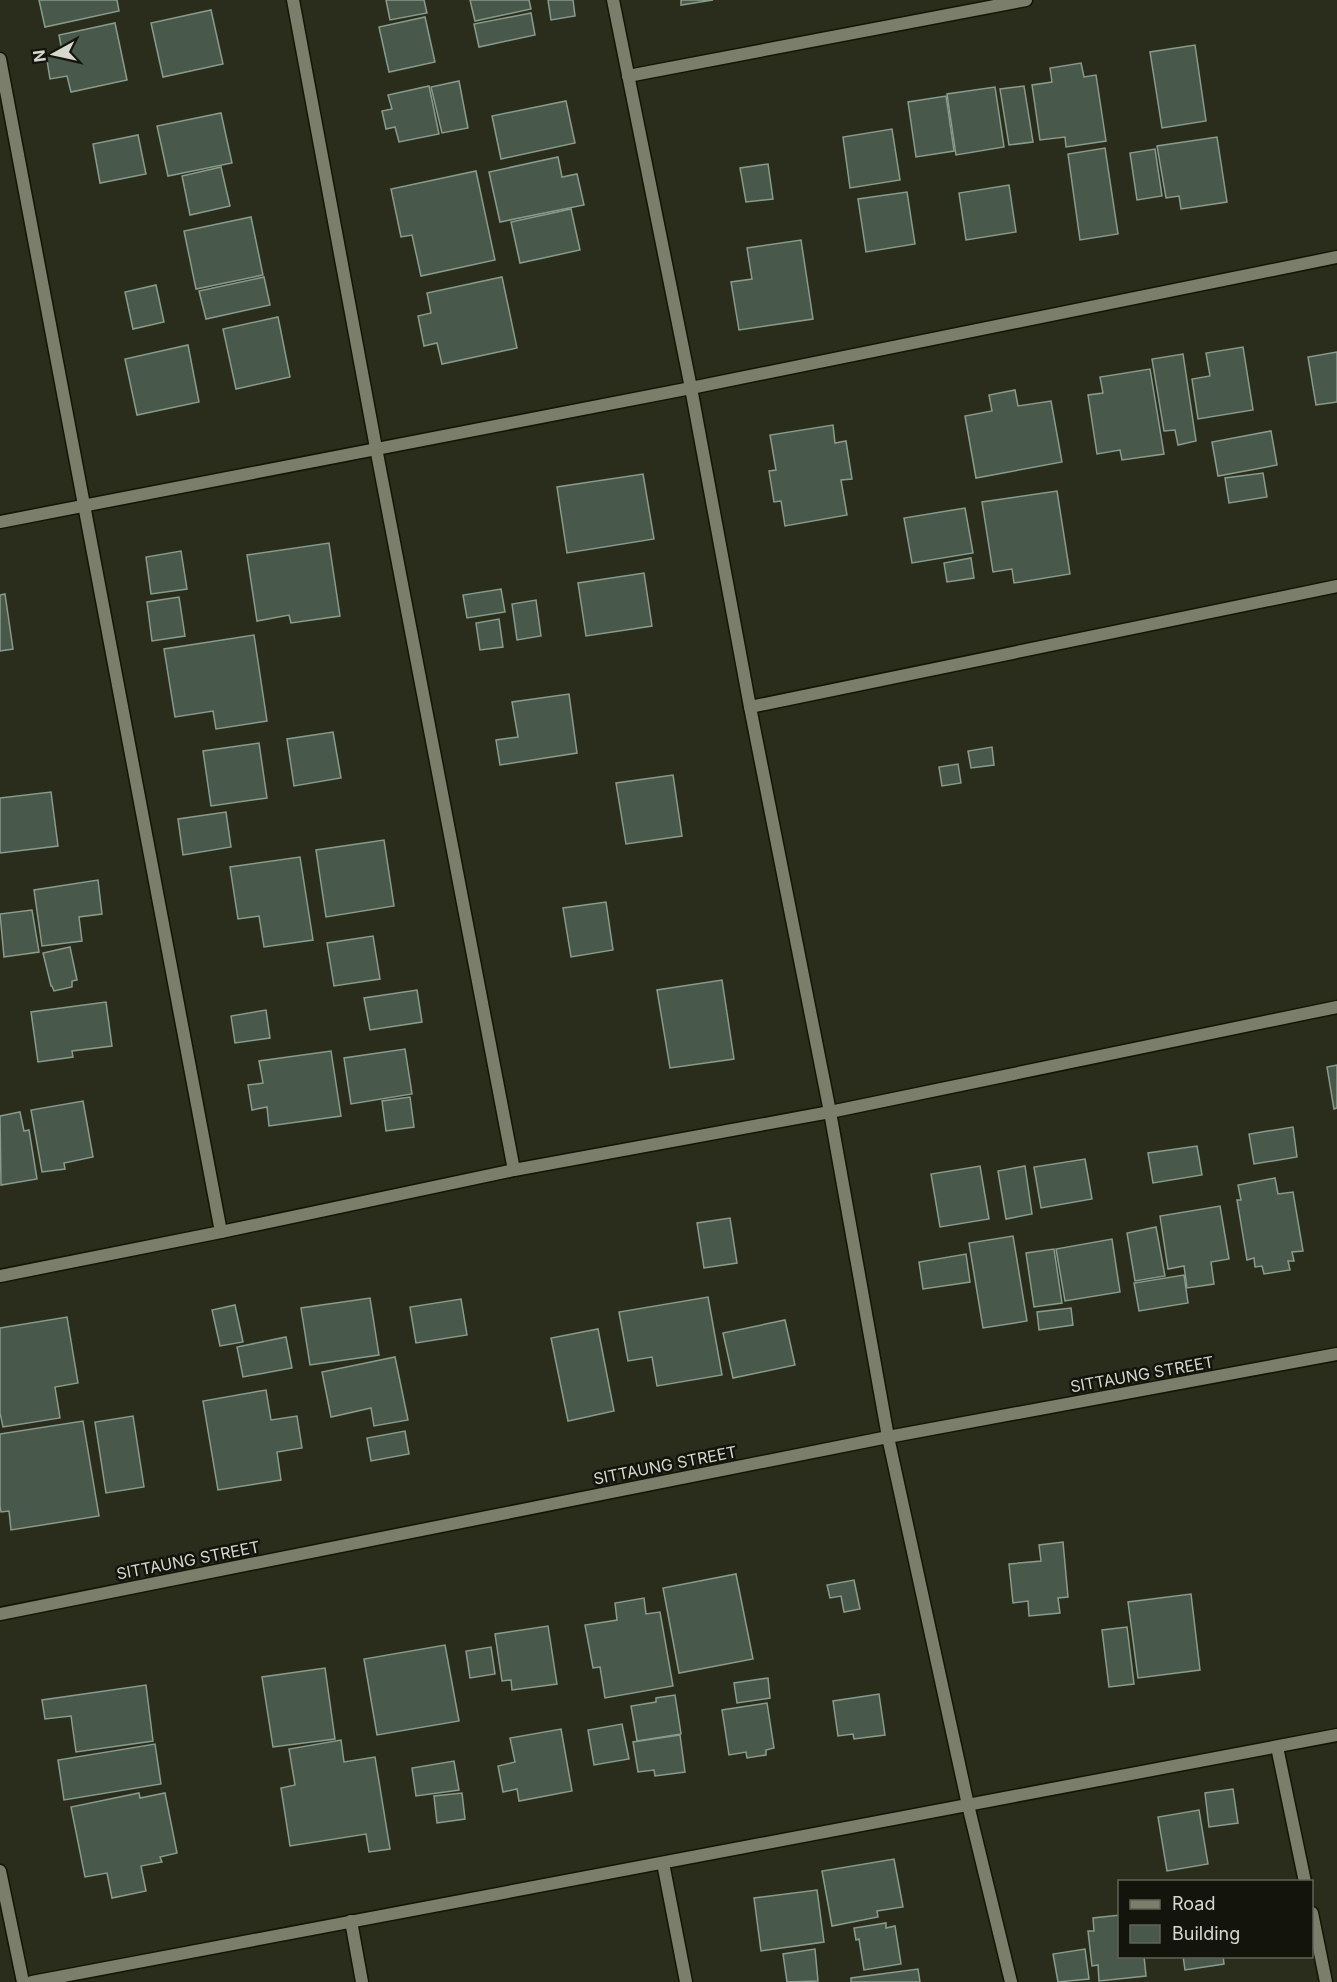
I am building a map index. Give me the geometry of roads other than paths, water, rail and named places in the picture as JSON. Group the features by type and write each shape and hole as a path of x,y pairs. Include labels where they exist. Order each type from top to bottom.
{"street":[{"path":"293,0 514,1170"},
{"path":"614,0 830,1112 888,1437 968,1805 1011,1982"},
{"path":"628,76 1026,0"},
{"path":"0,59 221,1232"},
{"path":"0,522 691,388 1337,257"},
{"path":"750,707 1337,586"},
{"path":"0,1276 514,1170 830,1112 1337,1007"},
{"name":"SITTAUNG STREET","path":"0,1614 888,1437 1337,1354"},
{"path":"32,1982 1337,1735"},
{"path":"1277,1747 1305,1880"},
{"path":"663,1863 686,1982"},
{"path":"0,1871 23,1982"},
{"path":"351,1921 362,1982"},
{"path":"1313,1922 1326,1982"}]}
